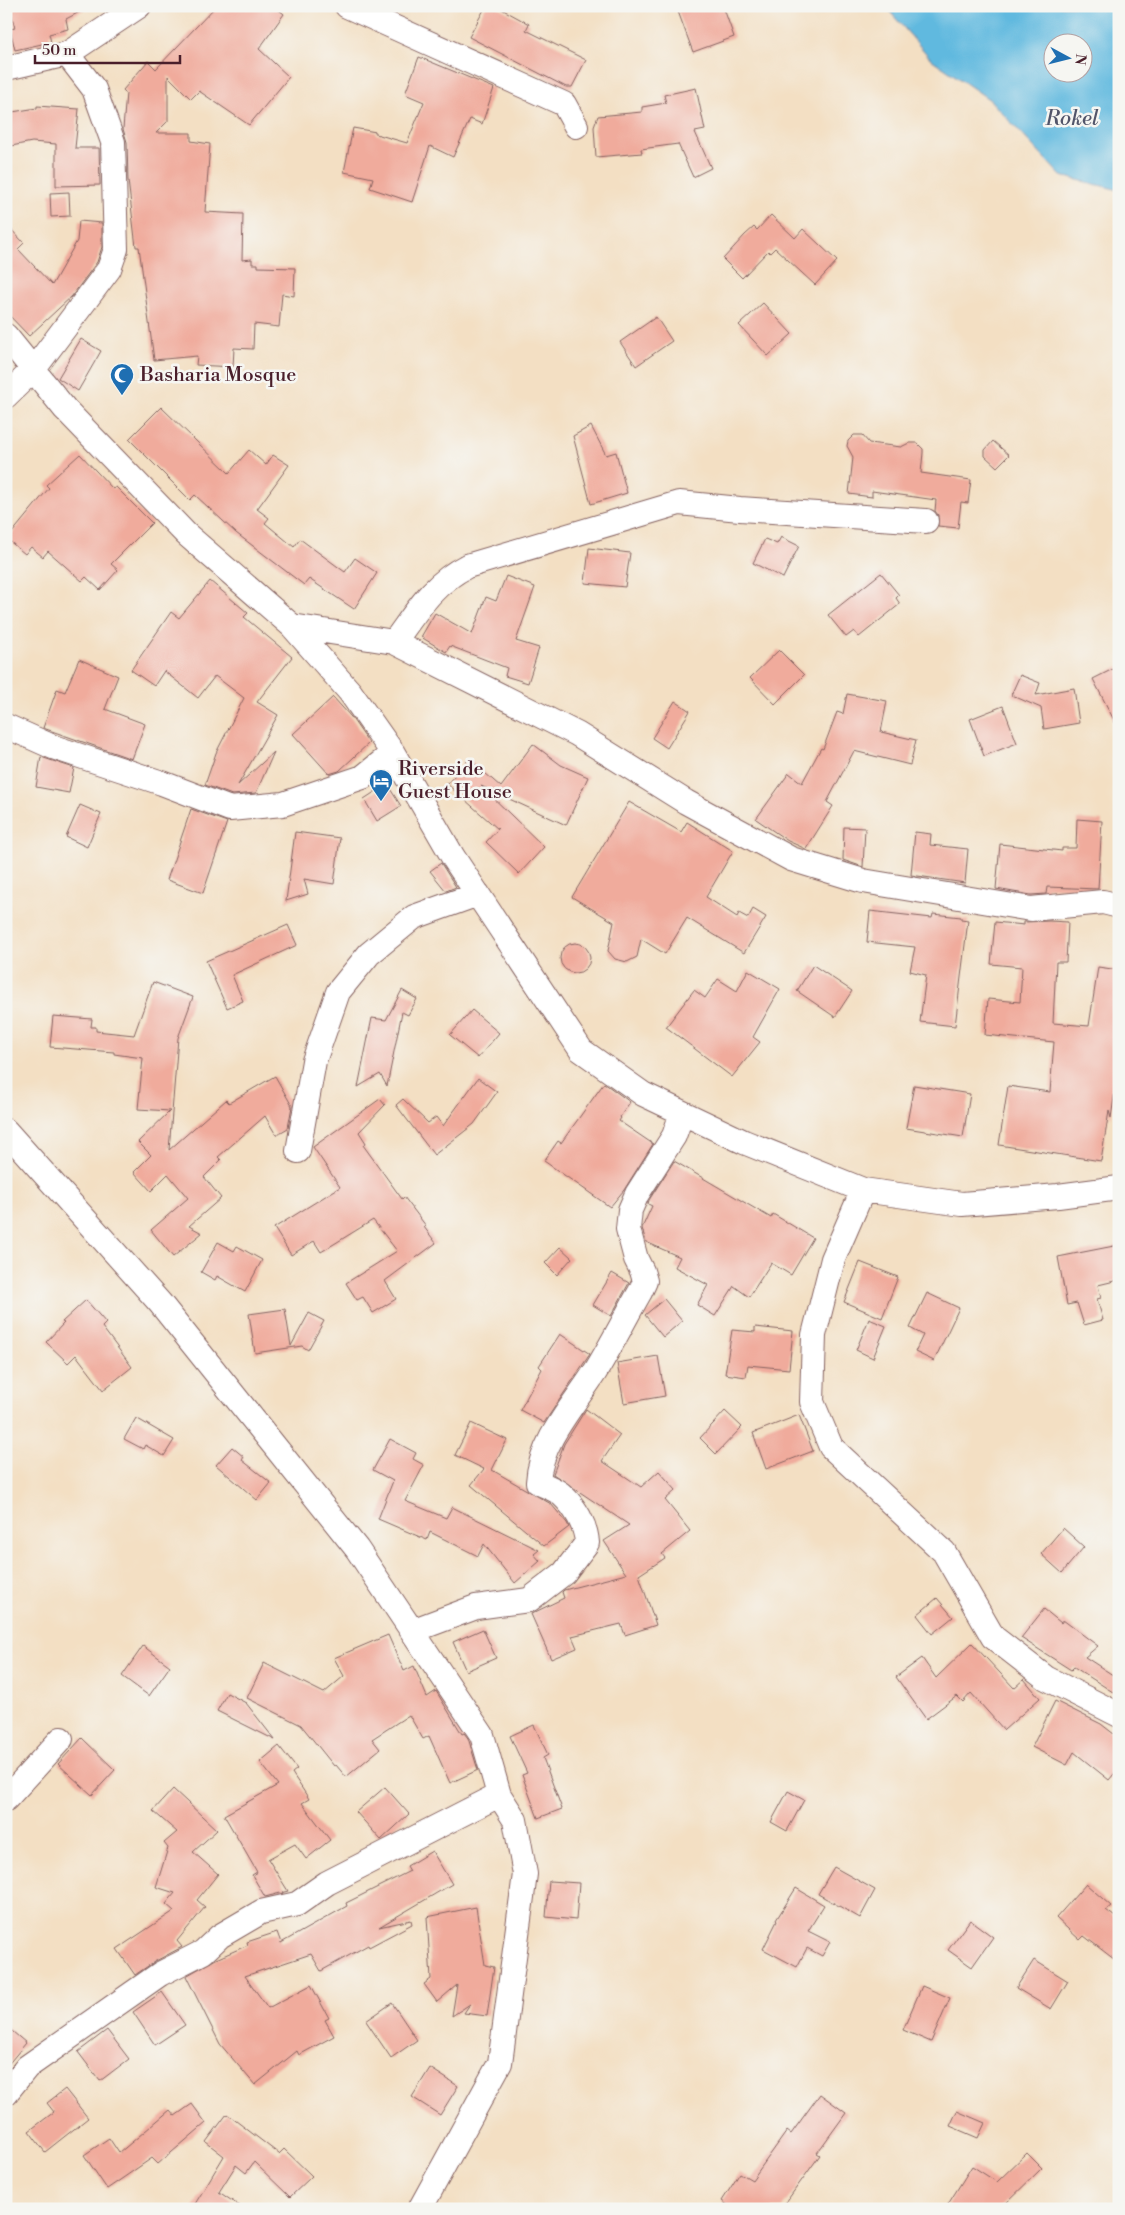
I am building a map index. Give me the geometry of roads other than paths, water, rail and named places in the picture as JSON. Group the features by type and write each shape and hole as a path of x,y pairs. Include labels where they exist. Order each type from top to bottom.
{"street":[{"path":"6,68 67,54 139,6"},
{"path":"347,6 564,104 576,126"},
{"path":"6,396 34,369 109,269 116,249 113,142 94,89 67,54"},
{"path":"6,336 65,409 186,534 292,626 350,692 393,753 453,856 580,1050 643,1094 744,1142 863,1190 962,1204 1058,1196 1119,1188"},
{"path":"394,642 434,588 450,574 467,566 679,503 734,496"},
{"path":"679,503 926,522"},
{"path":"292,626 394,642 577,734 686,802 790,858 863,881 1030,909 1103,902 1119,906"},
{"path":"6,726 53,747 162,783 230,809 283,804 363,777 393,753"},
{"path":"298,1151 314,1061 338,992 369,954 414,917 478,894"},
{"path":"412,1630 476,1607 529,1600 564,1573 587,1543 586,1534 579,1517 561,1494 538,1482 539,1465 550,1441 596,1371 645,1281 636,1259 628,1229 630,1210 637,1194 674,1136 682,1113"},
{"path":"6,1132 166,1310 357,1549 482,1735 499,1795 515,1820 525,1874 500,2062 420,2209"},
{"path":"863,1190 834,1259 814,1335 812,1402 832,1447 944,1552 993,1637 1046,1678 1119,1715"},
{"path":"6,1799 61,1739"},
{"path":"6,2093 28,2067 160,1974 203,1952 220,1936 260,1912 297,1904 327,1883 499,1795"}],"water":[{"name":"Rokel","path":"885,6 1119,6 1119,190 1061,176 990,100 931,59"}],"place":[{"name":"Basharia Mosque","path":"122,396"},
{"name":"Riverside Guest House","path":"381,802"}]}
